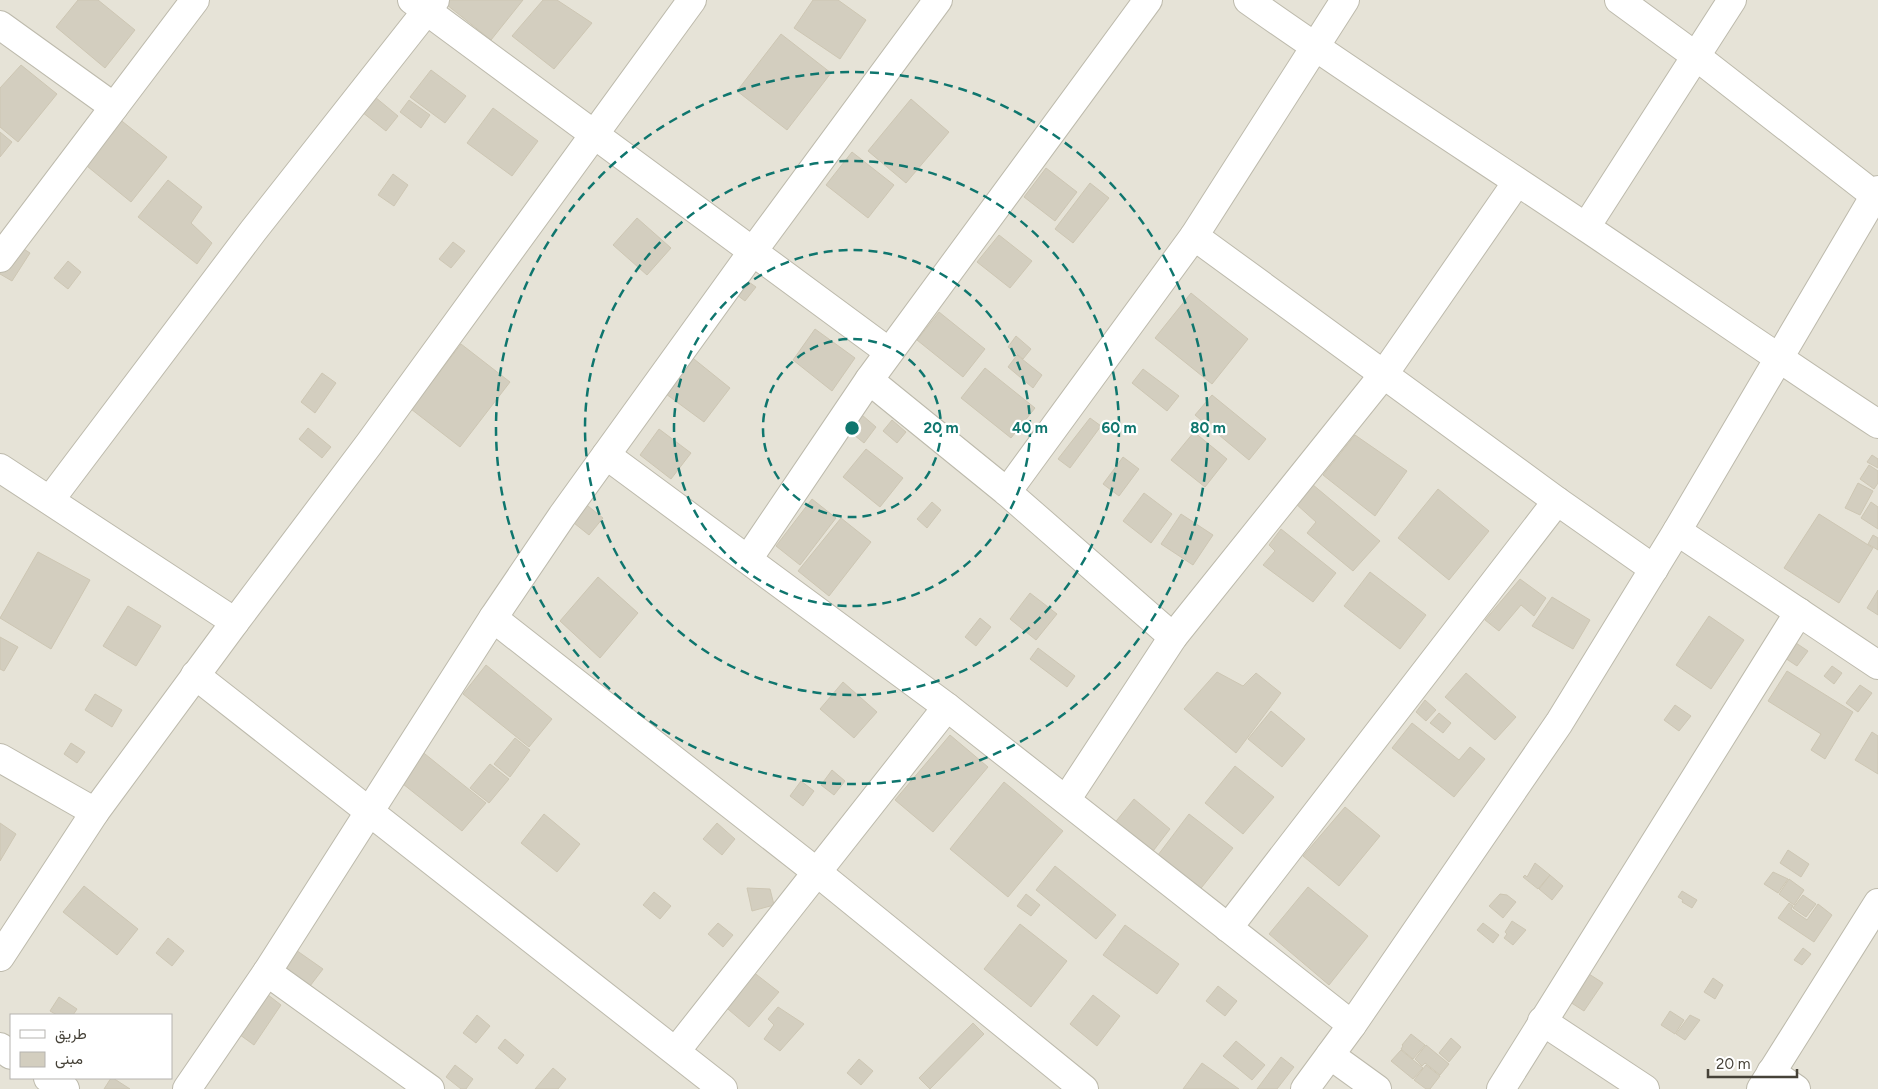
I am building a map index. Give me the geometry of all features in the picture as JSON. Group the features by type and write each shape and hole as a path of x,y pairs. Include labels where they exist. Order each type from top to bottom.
{"street":[{"path":"0,258 194,0"},
{"path":"0,957 95,812 195,675 369,444 692,0"},
{"path":"187,1089 267,972 493,618 562,516 753,251 938,0"},
{"path":"748,558 889,352 1148,0"},
{"path":"1248,0 1314,47 1586,227 1878,424"},
{"path":"1007,492 1194,236 1345,0"},
{"path":"1305,1089 1352,1025 1559,723 1677,531 1778,358 1877,195 1697,57 1619,0"},
{"path":"1586,227 1732,0"},
{"path":"50,500 425,4 594,134 889,352"},
{"path":"0,25 114,107"},
{"path":"1066,800 1173,637 1384,374 1517,182"},
{"path":"1194,236 1557,501 1654,569"},
{"path":"869,380 1007,492 1173,637"},
{"path":"606,455 748,558 947,707 1352,1025"},
{"path":"0,468 235,622"},
{"path":"1228,928 1557,501"},
{"path":"1677,531 1878,665"},
{"path":"1501,1089 1799,612"},
{"path":"493,618 818,873 1084,1089"},
{"path":"195,675 723,1089"},
{"path":"676,1052 947,707"},
{"path":"0,758 95,812"},
{"path":"1796,1089 1766,1081 1878,903"},
{"path":"267,972 430,1089"},
{"path":"1542,1022 1645,1089"},
{"path":"1330,1055 1377,1089"},
{"path":"50,1079 65,1089"}],"shaded area":[{"path":"0,0 1878,0 1878,1089 0,1089"}],"building":[{"path":"78,0 98,0 135,30 105,68 56,27"},
{"path":"443,0 523,0 491,40"},
{"path":"543,0 557,0 592,23 554,69 512,36"},
{"path":"813,0 838,0 866,20 840,59 794,28"},
{"path":"781,34 831,73 787,130 737,91"},
{"path":"21,65 57,94 18,142 0,127 0,88"},
{"path":"431,70 466,96 445,123 410,97"},
{"path":"375,97 398,116 386,131 362,112"},
{"path":"911,99 949,132 906,183 868,151"},
{"path":"409,100 430,115 421,128 400,112"},
{"path":"493,108 538,141 512,176 467,143"},
{"path":"118,118 167,157 131,202 82,162"},
{"path":"0,132 12,142 0,157"},
{"path":"852,152 894,185 868,218 826,185"},
{"path":"1046,168 1077,192 1055,221 1024,197"},
{"path":"393,174 408,185 394,206 378,195"},
{"path":"168,180 202,207 191,223 212,243 197,264 138,217"},
{"path":"1090,183 1109,198 1073,243 1055,229"},
{"path":"637,218 671,248 647,275 613,245"},
{"path":"999,235 1032,261 1010,288 977,262"},
{"path":"453,242 465,251 451,268 439,259"},
{"path":"16,244 30,253 12,281 0,274 0,268"},
{"path":"68,261 81,272 68,289 54,278"},
{"path":"743,278 756,287 745,301 733,292"},
{"path":"1191,293 1248,339 1212,384 1155,338"},
{"path":"939,312 985,349 963,377 917,340"},
{"path":"815,329 855,358 832,391 793,360"},
{"path":"1016,336 1031,349 1023,359 1008,347"},
{"path":"461,344 510,382 460,447 411,409"},
{"path":"689,355 730,388 704,422 662,391"},
{"path":"1017,355 1042,375 1033,388 1008,367"},
{"path":"985,368 1035,408 1011,438 961,398"},
{"path":"1143,369 1179,396 1167,411 1132,383"},
{"path":"322,373 336,383 315,413 301,402"},
{"path":"1212,395 1266,439 1249,460 1195,415"},
{"path":"862,415 876,427 864,443 849,431"},
{"path":"1090,418 1101,426 1070,468 1058,459"},
{"path":"892,420 906,432 897,443 883,431"},
{"path":"308,428 331,447 322,458 299,439"},
{"path":"659,429 691,453 671,479 640,455"},
{"path":"1194,432 1227,459 1205,487 1171,460"},
{"path":"1355,435 1407,471 1375,516 1323,475"},
{"path":"866,449 903,478 880,507 843,477"},
{"path":"1872,455 1878,459 1878,468 1867,462"},
{"path":"1123,457 1139,469 1119,496 1103,484"},
{"path":"1869,465 1878,471 1878,483 1874,489 1860,479"},
{"path":"1858,483 1873,491 1860,515 1845,508"},
{"path":"1312,484 1380,541 1353,571 1307,533 1316,522 1295,503"},
{"path":"1438,489 1489,531 1449,580 1398,538"},
{"path":"1144,493 1172,514 1151,543 1123,521"},
{"path":"812,499 836,518 800,565 776,546"},
{"path":"583,502 603,518 589,535 569,519"},
{"path":"932,502 941,510 927,528 917,519"},
{"path":"1871,502 1878,507 1878,529 1861,518"},
{"path":"1181,514 1213,535 1193,565 1161,544"},
{"path":"1819,514 1873,548 1839,603 1784,568"},
{"path":"841,518 871,542 829,596 798,571"},
{"path":"1281,529 1336,573 1313,602 1263,565 1275,551 1269,545"},
{"path":"1873,535 1878,538 1878,550 1868,544"},
{"path":"38,552 90,580 51,649 0,618"},
{"path":"1370,572 1426,615 1400,649 1344,606"},
{"path":"598,577 638,613 600,658 560,621"},
{"path":"1520,579 1546,598 1534,616 1521,605 1499,631 1485,620"},
{"path":"1878,590 1878,615 1867,608"},
{"path":"1030,593 1057,614 1036,640 1010,619"},
{"path":"1552,597 1590,620 1573,649 1532,626"},
{"path":"128,606 161,626 136,666 103,646"},
{"path":"1709,616 1744,640 1711,689 1676,665"},
{"path":"980,618 991,627 976,646 965,637"},
{"path":"0,637 18,647 4,671 0,669"},
{"path":"1793,641 1808,651 1797,666 1782,656"},
{"path":"1038,648 1075,676 1067,687 1030,659"},
{"path":"486,665 552,719 529,747 463,694"},
{"path":"1832,666 1842,673 1834,684 1824,676"},
{"path":"1787,671 1853,712 1825,759 1811,750 1821,734 1768,701"},
{"path":"1217,672 1243,686 1256,673 1281,693 1236,753 1184,709"},
{"path":"1466,673 1516,717 1495,740 1445,697"},
{"path":"843,682 877,712 854,738 820,709"},
{"path":"1860,685 1872,693 1858,712 1846,703"},
{"path":"95,694 122,710 112,727 85,710"},
{"path":"1425,700 1436,710 1426,721 1416,712"},
{"path":"1675,705 1691,716 1679,731 1664,720"},
{"path":"1271,711 1305,739 1282,767 1248,739"},
{"path":"1439,713 1451,723 1443,733 1430,723"},
{"path":"1412,723 1459,760 1470,747 1485,759 1454,797 1392,748"},
{"path":"1872,732 1878,736 1878,774 1855,760"},
{"path":"950,735 988,767 933,832 895,800"},
{"path":"515,738 530,750 510,777 494,764"},
{"path":"71,743 85,752 77,763 64,754"},
{"path":"420,750 486,803 462,831 398,780"},
{"path":"490,764 509,779 489,803 470,788"},
{"path":"1235,766 1274,797 1243,834 1205,803"},
{"path":"832,770 845,781 834,795 821,785"},
{"path":"801,781 814,791 803,806 790,796"},
{"path":"1004,782 1063,831 1008,897 950,849"},
{"path":"1134,799 1170,829 1150,855 1113,825"},
{"path":"1345,807 1380,836 1339,886 1303,856"},
{"path":"544,814 580,844 557,872 521,843"},
{"path":"1189,814 1233,848 1198,892 1155,859"},
{"path":"0,823 16,834 0,861"},
{"path":"717,823 735,839 722,855 703,839"},
{"path":"1788,850 1809,864 1801,877 1780,863"},
{"path":"1535,863 1550,875 1538,889 1523,877 1525,875 1527,877"},
{"path":"1055,866 1116,915 1096,939 1036,890"},
{"path":"1773,872 1788,879 1778,893 1764,884"},
{"path":"1550,875 1563,886 1552,900 1539,889"},
{"path":"1789,879 1804,890 1794,905 1779,894"},
{"path":"84,886 138,929 117,955 63,912"},
{"path":"1308,887 1368,936 1329,985 1269,934"},
{"path":"747,888 770,889 774,905 752,911"},
{"path":"1682,891 1697,900 1692,908 1678,897"},
{"path":"654,892 671,906 660,919 643,905"},
{"path":"1026,894 1040,905 1031,916 1017,906"},
{"path":"1500,894 1507,895 1516,902 1503,918 1489,906"},
{"path":"1803,895 1816,904 1806,917 1793,908"},
{"path":"1789,903 1793,906 1791,909 1807,920 1818,904 1832,915 1814,942 1778,918"},
{"path":"1512,921 1526,930 1513,945 1504,938 1507,934 1505,932"},
{"path":"718,923 733,935 723,947 708,934"},
{"path":"1483,923 1499,935 1493,943 1477,930"},
{"path":"1020,924 1067,961 1031,1007 984,969"},
{"path":"1125,925 1179,964 1157,994 1103,955"},
{"path":"168,938 184,951 172,966 156,953"},
{"path":"293,948 323,969 310,986 280,966"},
{"path":"1803,948 1811,954 1802,965 1794,960"},
{"path":"748,968 779,992 749,1027 722,1004"},
{"path":"1589,974 1603,983 1584,1011 1570,1002"},
{"path":"1713,978 1723,985 1715,999 1704,992"},
{"path":"1218,986 1237,1001 1225,1016 1206,1001"},
{"path":"263,991 281,1005 254,1045 236,1032"},
{"path":"1093,995 1120,1016 1097,1046 1070,1024"},
{"path":"59,997 77,1009 74,1014 55,1014 50,1011"},
{"path":"778,1007 804,1024 780,1051 764,1039 774,1025 768,1019"},
{"path":"1670,1011 1684,1020 1675,1034 1661,1025"},
{"path":"477,1015 490,1026 476,1043 463,1033"},
{"path":"1690,1015 1700,1020 1685,1040 1676,1034"},
{"path":"973,1023 984,1034 930,1089 919,1078"},
{"path":"1411,1034 1425,1045 1413,1059 1401,1049"},
{"path":"1451,1038 1461,1047 1449,1062 1439,1053"},
{"path":"505,1039 524,1055 517,1064 498,1048"},
{"path":"1236,1041 1265,1065 1252,1080 1223,1056"},
{"path":"1426,1045 1449,1064 1440,1075 1425,1063 1422,1066 1415,1059"},
{"path":"1401,1050 1423,1068 1413,1079 1391,1061"},
{"path":"1281,1057 1294,1067 1277,1089 1257,1089"},
{"path":"859,1059 873,1071 861,1085 847,1073"},
{"path":"1202,1063 1239,1089 1183,1089"},
{"path":"455,1065 473,1079 466,1089 461,1089 446,1077"},
{"path":"1426,1065 1440,1076 1430,1089 1426,1089 1414,1080"},
{"path":"553,1068 566,1079 558,1089 535,1089"},
{"path":"110,1079 115,1079 130,1089 104,1089"}]}
